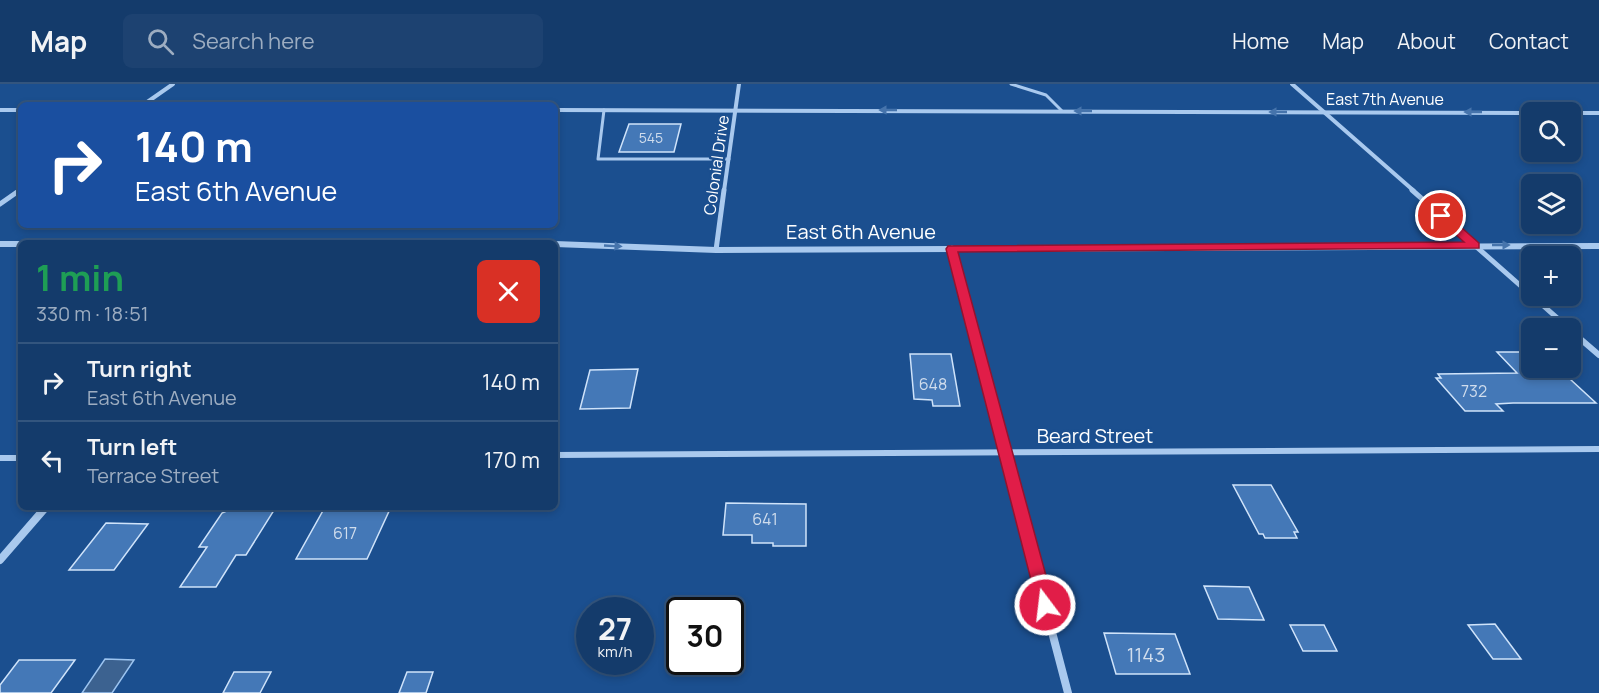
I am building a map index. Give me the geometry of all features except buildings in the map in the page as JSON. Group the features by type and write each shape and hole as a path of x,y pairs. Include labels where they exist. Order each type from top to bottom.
{"street":[{"path":"147,102 173,84"},
{"name":"Colonial Drive","path":"716,250 739,84"},
{"path":"1292,84 1558,318"},
{"path":"0,110 18,110"},
{"name":"East 7th Avenue","path":"558,110 1521,112"},
{"path":"1581,113 1599,113"},
{"path":"0,204 18,191"},
{"path":"0,244 18,244"},
{"name":"East 6th Avenue","path":"558,244 716,250 1599,246"},
{"path":"952,249 1068,693"},
{"path":"1581,339 1599,355"},
{"name":"Beard Street","path":"558,455 1599,449"},
{"path":"0,458 18,458"},
{"path":"0,560 43,510"}],"lane":[{"path":"1011,84 1044,93 1055,100 1062,111"},
{"path":"604,110 598,159 729,159"}],"water":[{"path":"105,659 134,660 112,693 82,693"}],"route":[{"path":"1045,605 952,249 1475,245 1441,216"}]}
